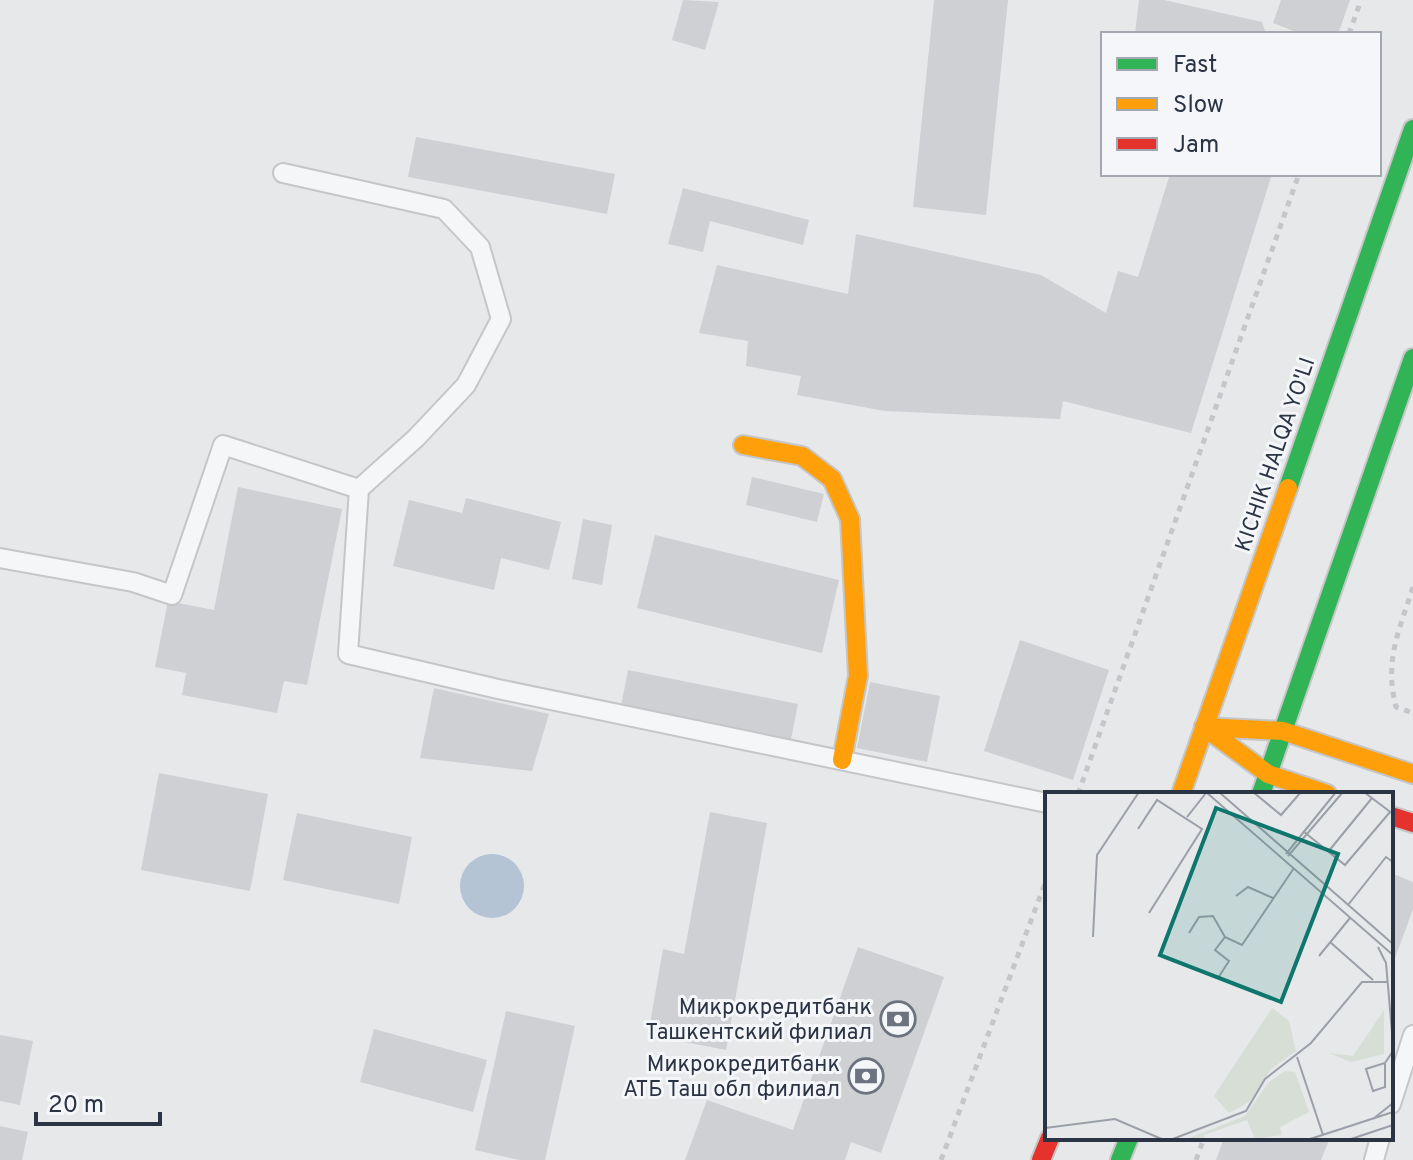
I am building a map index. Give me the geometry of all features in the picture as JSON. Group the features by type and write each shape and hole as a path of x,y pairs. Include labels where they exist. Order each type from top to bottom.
{"main road":[{"name":"KICHIK HALQA YO'LI","path":"1182,792 1413,129"},
{"path":"1262,792 1413,358"},
{"path":"743,445 802,456 832,479 850,519 858,676 842,760"},
{"path":"1204,727 1283,731 1413,774"},
{"path":"1204,727 1268,774 1321,792"},
{"path":"1393,817 1413,823"},
{"path":"1041,1160 1049,1140"},
{"path":"1120,1160 1128,1140"}],"lane":[{"path":"283,173 444,209 480,247 501,319 466,385 416,438 359,489 348,654 1045,803"},
{"path":"0,558 133,582 172,595 223,445 359,489"},
{"path":"1393,1101 1406,1080 1413,1035"},
{"path":"1374,1160 1379,1140"}],"path":[{"path":"1350,32 1361,0"},
{"path":"1079,792 1298,176"},
{"path":"1413,587 1394,644 1389,679 1396,707 1413,713"},
{"path":"941,1160 1045,883"},
{"path":"1196,1160 1203,1140"}],"water":[{"path":"492,854 510,860 518,868 524,886 518,904 510,912 492,918 474,912 466,904 460,886 466,868 474,860"}],"building":[{"path":"683,0 719,2 705,50 672,40"},
{"path":"934,0 1008,0 986,215 913,207"},
{"path":"1139,0 1164,0 1262,22 1265,32 1135,32"},
{"path":"1281,0 1350,0 1339,32 1296,32 1273,23"},
{"path":"416,137 615,174 607,214 408,177"},
{"path":"1169,176 1271,176 1191,433 1063,401 1060,419 885,411 797,395 801,376 746,366 748,341 699,333 717,265 848,294 856,234 1041,275 1106,313 1118,271 1138,277"},
{"path":"683,188 809,220 803,245 710,221 703,252 668,244"},
{"path":"752,477 824,494 817,522 746,505"},
{"path":"238,487 342,509 307,685 284,681 277,713 182,695 186,673 155,667 168,601 214,610"},
{"path":"466,498 561,522 549,570 501,558 494,590 393,566 409,500 462,513"},
{"path":"583,519 612,525 602,585 572,579"},
{"path":"655,535 839,580 822,653 637,608"},
{"path":"1020,640 1109,670 1073,780 984,751"},
{"path":"628,670 798,704 791,739 621,706"},
{"path":"870,682 940,696 927,762 857,748"},
{"path":"434,688 549,714 532,771 420,758"},
{"path":"159,773 268,794 250,891 141,870"},
{"path":"710,812 767,823 726,1050 648,1035 663,949 684,954"},
{"path":"297,813 412,837 399,904 283,880"},
{"path":"1393,874 1413,882 1413,909 1393,964"},
{"path":"858,947 944,977 881,1153 851,1142 845,1160 685,1160 707,1100 793,1130"},
{"path":"506,1011 575,1026 545,1160 519,1160 475,1150"},
{"path":"374,1029 487,1060 473,1112 360,1082"},
{"path":"0,1035 33,1041 20,1105 0,1101"},
{"path":"0,1126 28,1132 22,1160 0,1160"},
{"path":"1223,1140 1329,1140 1321,1160 1216,1160"}],"traffic: fast":[{"path":"1288,488 1413,129"},
{"path":"1262,792 1413,358"},
{"path":"1120,1160 1128,1140"}],"traffic: slow":[{"path":"743,445 802,456 832,479 850,519 858,676 842,760"},
{"path":"1182,792 1288,488"},
{"path":"1204,727 1283,731 1413,774"},
{"path":"1204,727 1268,774 1321,792"}],"traffic: jam":[{"path":"1393,817 1413,823"},
{"path":"1041,1160 1049,1140"}],"place":[{"name":"Микрокредитбанк Ташкентский филиал","path":"898,1019"},
{"name":"Микрокредитбанк АТБ Таш обл филиал","path":"866,1076"}]}
